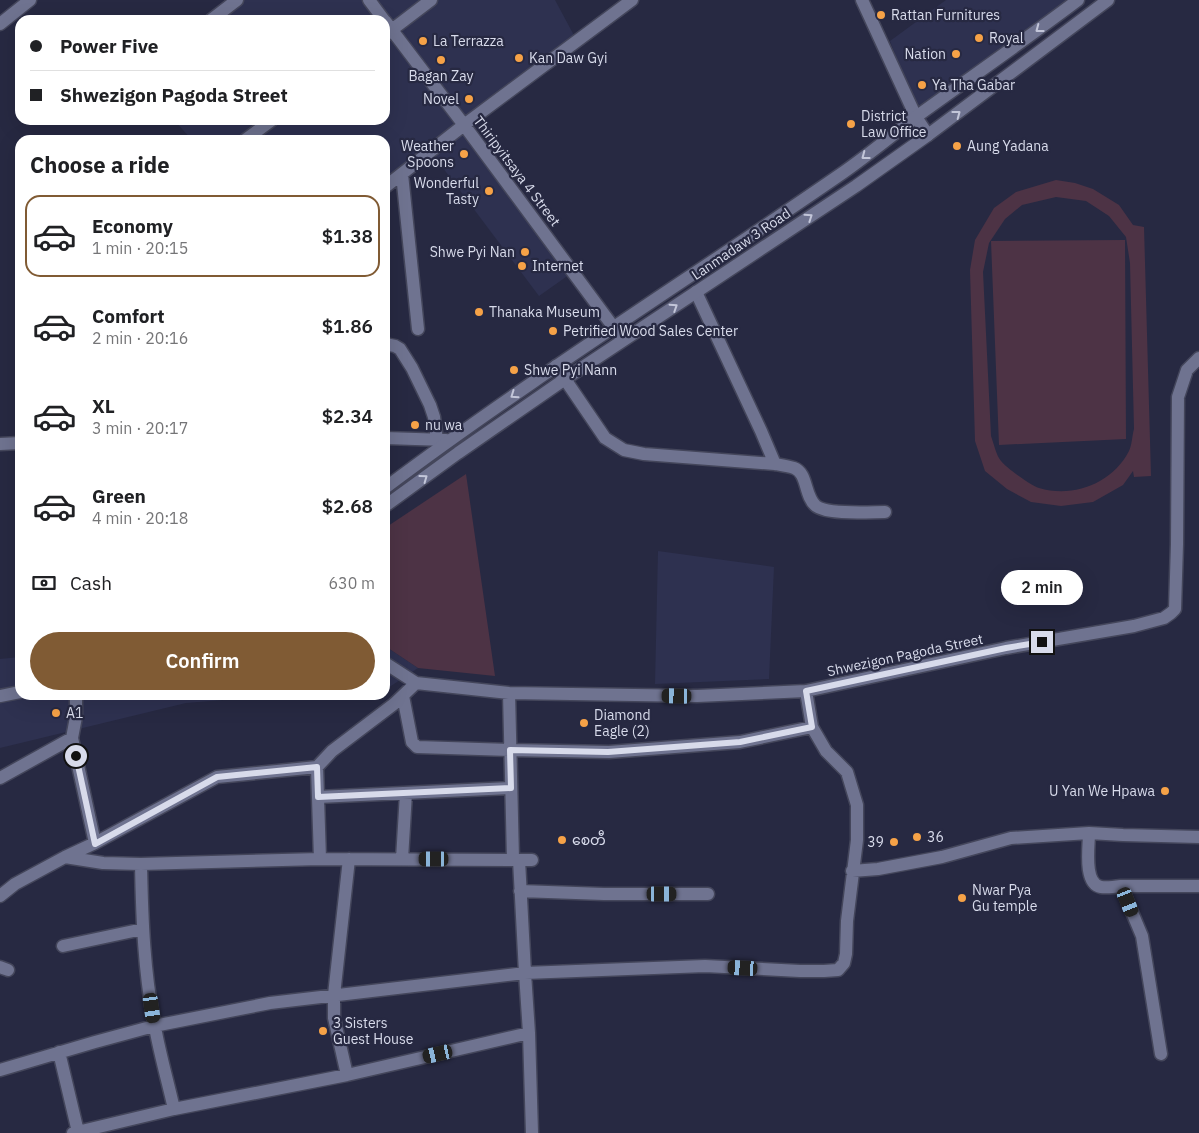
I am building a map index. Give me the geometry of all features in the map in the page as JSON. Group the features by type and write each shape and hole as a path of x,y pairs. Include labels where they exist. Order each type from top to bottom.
{"street":[{"path":"0,24 30,0"},
{"path":"220,15 237,0"},
{"name":"Thiripyitsaya 4 Street","path":"369,0 379,15"},
{"path":"390,24 431,0"},
{"path":"390,183 464,125 632,0"},
{"path":"862,0 916,117 928,136"},
{"name":"Lanmadaw 3 Road","path":"390,484 443,440 844,172 916,117 1078,0"},
{"name":"Lanmadaw 3 Road","path":"390,502 565,379 928,136 1108,0"},
{"name":"Thiripyitsaya 4 Street","path":"390,31 464,125 623,340"},
{"path":"252,135 265,125"},
{"path":"402,174 418,329"},
{"path":"696,292 775,464"},
{"path":"390,345 400,349 412,368 430,405 443,440 390,438"},
{"name":"Shwezigon Pagoda Street","path":"390,666 416,683 509,693 697,696 806,691 1006,648 1134,626 1164,618 1175,609 1178,397 1187,370 1199,358"},
{"path":"556,366 605,438 624,450 644,454 775,464 795,468 802,473 809,496 816,506 824,510 835,512 885,512"},
{"path":"0,444 15,443"},
{"path":"0,896 15,884 65,857 95,844 217,777 317,767 332,751 394,704 416,683"},
{"path":"0,1070 154,1026 270,1002 525,973 706,966 824,972 838,970 844,963 856,840 857,805 847,772 826,751 812,727 806,691"},
{"path":"0,696 15,693"},
{"path":"509,693 511,788 521,860 520,890 530,1033 532,1133"},
{"path":"403,696 412,742 417,747 608,752 740,742 812,727"},
{"path":"76,700 76,717 72,738 95,844"},
{"path":"0,778 72,738"},
{"path":"317,767 320,859"},
{"path":"318,797 511,788"},
{"path":"402,859 406,793"},
{"path":"852,871 878,869 942,858 1011,838 1089,833 1199,837"},
{"path":"1089,833 1089,875 1094,884 1099,887 1199,886"},
{"path":"65,857 103,863 141,864 320,859 521,860"},
{"path":"347,1075 334,1018 334,995 349,859"},
{"path":"141,864 143,929 154,1026 174,1109"},
{"path":"1121,886 1142,936 1160,1054"},
{"path":"520,890 604,894 708,894"},
{"path":"64,946 143,929"},
{"path":"60,1052 75,1132 174,1109 347,1075 530,1033"}],"shaded area":[{"path":"237,0 555,0 577,41 465,126 573,272 539,296 431,152 390,183 390,135 188,135 178,125 390,125 390,15 218,15"},
{"path":"946,0 1071,0 918,115 890,41"},
{"path":"1056,180 1075,183 1093,189 1119,205 1133,225 1144,227 1151,476 1134,477 1133,471 1123,485 1093,502 1061,506 1031,502 1007,489 985,471 975,441 970,270 975,240 994,208 1016,192","holes":["1056,197 1086,201 1109,216 1126,237 1130,263 1134,429 1129,451 1113,472 1090,486 1065,491 1052,491 1035,486 1004,464 998,456 991,436 983,272 989,243 1005,219 1022,205"]},
{"path":"1125,240 1126,439 999,445 991,241"},
{"path":"466,474 495,676 418,668 390,649 390,525"},
{"path":"658,551 774,567 769,679 655,684"},
{"path":"390,649 418,668 390,687"},
{"path":"15,658 15,700 223,700 186,703 0,748 0,659"}],"place":[{"name":"Rattan Furnitures","path":"881,15"},
{"name":"Royal","path":"979,38"},
{"name":"La Terrazza","path":"423,41"},
{"name":"Nation","path":"956,54"},
{"name":"Kan Daw Gyi","path":"519,58"},
{"name":"Bagan Zay","path":"441,60"},
{"name":"Ya Tha Gabar","path":"922,85"},
{"name":"Novel","path":"469,99"},
{"name":"District Law Office","path":"851,124"},
{"name":"Aung Yadana","path":"957,146"},
{"name":"Weather Spoons","path":"464,154"},
{"name":"Wonderful Tasty","path":"489,191"},
{"name":"Shwe Pyi Nan","path":"525,252"},
{"name":"Internet","path":"522,266"},
{"name":"Thanaka Museum","path":"479,312"},
{"name":"Petrified Wood Sales Center","path":"553,331"},
{"name":"Shwe Pyi Nann","path":"514,370"},
{"name":"nu wa","path":"415,425"},
{"name":"A1","path":"56,713"},
{"name":"Diamond Eagle (2)","path":"584,723"},
{"name":"U Yan We Hpawa","path":"1165,791"},
{"name":"36","path":"917,837"},
{"name":"စေတီ","path":"562,840"},
{"name":"39","path":"894,842"},
{"name":"Nwar Pya Gu temple","path":"962,898"},
{"name":"3 Sisters Guest House","path":"323,1031"}],"route":[{"path":"76,756 95,844 217,777 317,767 318,797 511,788 510,750 608,752 740,742 812,727 806,691 1042,642"}]}
